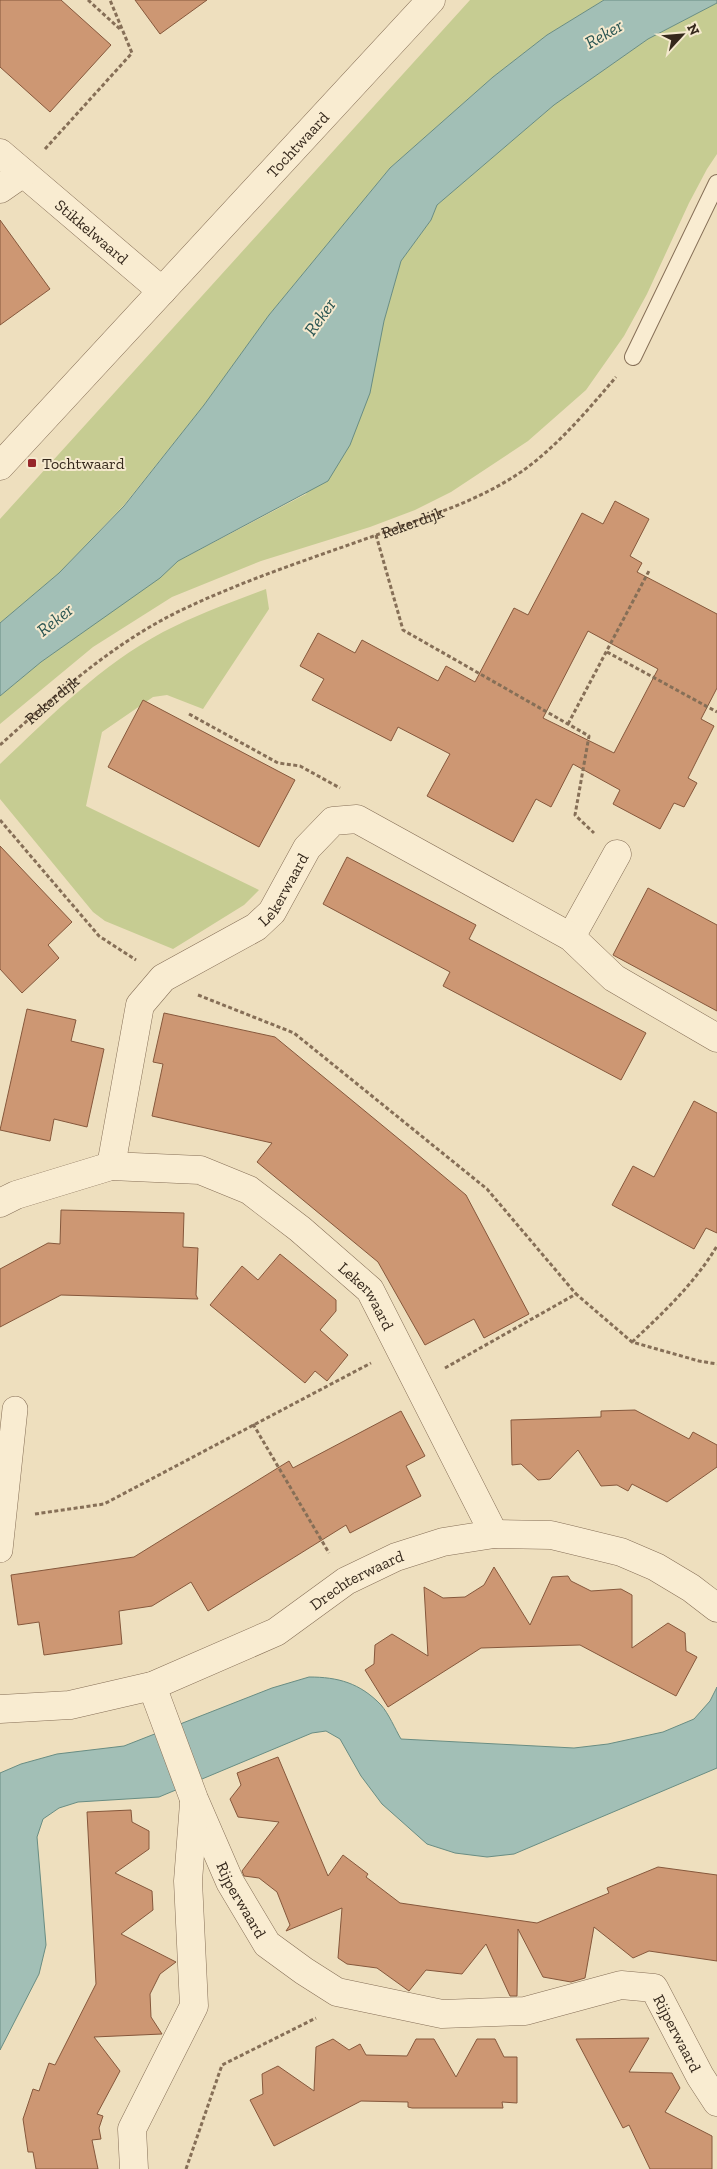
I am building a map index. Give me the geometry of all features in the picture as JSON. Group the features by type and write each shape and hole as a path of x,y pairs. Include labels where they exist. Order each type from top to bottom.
{"street":[{"name":"Tochtwaard","path":"0,466 430,0"},
{"name":"Stikkelwaard","path":"0,153 162,291"},
{"path":"0,188 23,173"},
{"path":"357,819 571,937 614,978 717,1038"},
{"name":"Lekerwaard","path":"110,1166 140,1006 163,978 221,944 256,927 272,912 307,848 333,821 357,819"},
{"path":"571,937 617,854"},
{"name":"Lekerwaard","path":"0,1203 16,1194 110,1166 200,1170 248,1190 300,1229 370,1290 416,1384 494,1534"},
{"path":"0,1550 15,1409"},
{"name":"Drechterwaard","path":"0,1709 70,1705 152,1686 276,1632 346,1581 396,1557 443,1542 494,1534 551,1535 621,1552 656,1568 691,1588 717,1608"},
{"name":"Rijperwaard","path":"152,1686 194,1799 230,1882 267,1944 337,1992 442,2014 525,2012 621,1985 654,1988 700,2076 717,2102"},
{"path":"134,2169 132,2129 194,2006 188,1881 194,1799"}],"lane":[{"path":"634,357 717,183"}],"path":[{"path":"88,0 124,32"},
{"path":"23,173 132,53 110,0"},
{"name":"Rekerdijk","path":"0,745 71,681 129,640 179,612 278,570 471,501 506,481 538,459 590,407 634,357"},
{"path":"376,535 403,630 589,736 575,815 617,854"},
{"path":"568,724 650,569"},
{"path":"606,652 717,712"},
{"path":"189,714 278,763 300,766 357,798 357,819"},
{"path":"0,820 99,936 178,987 294,1033 487,1189 576,1294 632,1342 699,1362 717,1364"},
{"path":"632,1342 680,1297 704,1267 717,1246"},
{"path":"416,1384 576,1294"},
{"path":"4,1519 104,1504 400,1348"},
{"path":"253,1424 346,1581"},
{"path":"186,2169 222,2065 359,1997"}],"green space":[{"path":"470,0 604,0 547,35 493,77 390,168 269,315 204,405 124,505 59,573 0,623 0,519"},
{"path":"717,3 717,154 689,203 647,294 624,336 586,390 528,441 451,492 415,510 370,527 261,561 172,597 93,647 0,724 0,696 41,662 159,578 178,561 306,494 384,321 401,261 431,220 437,205 554,105 648,39"},
{"path":"266,589 269,609 203,709 167,695 153,697 102,732 86,806 259,890 244,905 173,949 105,921 93,912 0,799 0,764 77,692 140,645 188,620"}],"water":[{"name":"Reker","path":"604,0 717,0 717,3 648,39 554,105 437,205 431,220 401,261 384,321 370,393 350,445 328,481 178,561 160,578 41,662 0,696 0,623 59,573 124,506 204,405 269,315 390,168 493,77 547,35"},
{"path":"309,1677 339,1680 365,1691 384,1709 401,1739 574,1748 608,1744 663,1732 694,1719 710,1701 717,1687 717,1768 514,1854 487,1857 455,1853 427,1844 382,1804 361,1776 340,1739 326,1731 312,1733 159,1797 78,1802 59,1808 43,1819 37,1837 46,1945 39,1974 0,2050 0,1773 21,1764 57,1754 124,1746 272,1688"}],"building":[{"path":"0,0 61,0 111,45 50,112 0,67"},
{"path":"135,0 207,0 160,34"},
{"path":"0,220 50,289 0,325"},
{"path":"615,501 649,519 630,556 642,563 637,572 717,614 717,688 701,719 714,726 688,778 697,783 684,807 674,803 660,829 613,804 620,790 573,764 551,807 536,799 513,842 427,796 450,754 398,727 391,741 312,700 324,679 300,666 318,633 355,653 362,640 438,681 446,666 475,682 514,608 528,615 582,513 603,524","holes":["588,631 658,669 614,753 543,718"]},
{"path":"143,700 295,780 259,847 108,767"},
{"path":"0,846 72,922 48,945 59,958 22,993 0,969"},
{"path":"347,857 476,925 469,939 646,1033 621,1080 443,986 450,972 323,904"},
{"path":"648,888 717,925 717,1011 613,955"},
{"path":"27,1009 76,1020 71,1041 104,1049 87,1127 54,1119 50,1141 0,1130"},
{"path":"164,1013 275,1037 411,1149 466,1195 529,1314 484,1338 474,1319 425,1345 378,1262 257,1162 272,1143 152,1116 163,1064 153,1062"},
{"path":"694,1101 717,1113 717,1233 706,1228 694,1249 612,1205 633,1166 654,1177"},
{"path":"61,1210 184,1213 183,1247 198,1248 196,1295 198,1299 61,1295 0,1327 0,1269 48,1243 60,1244"},
{"path":"280,1254 336,1300 336,1311 320,1330 348,1355 327,1381 315,1371 305,1383 210,1305 242,1266 258,1280"},
{"path":"635,1410 689,1439 693,1432 717,1445 717,1467 667,1502 632,1484 628,1491 617,1485 601,1486 578,1450 550,1479 538,1480 521,1464 512,1465 511,1420 601,1417 601,1411"},
{"path":"401,1411 425,1456 406,1466 421,1496 350,1533 346,1525 208,1611 191,1582 152,1606 119,1611 122,1644 44,1655 39,1622 18,1625 11,1575 134,1557 289,1461 293,1468"},
{"path":"494,1567 530,1625 552,1577 568,1576 571,1581 591,1591 621,1589 632,1595 632,1648 668,1623 685,1633 686,1651 697,1657 676,1696 580,1645 481,1648 388,1707 365,1670 374,1664 375,1645 392,1634 428,1656 424,1587 443,1598 465,1597 484,1585"},
{"path":"278,1757 328,1876 343,1855 368,1874 366,1877 400,1903 537,1923 609,1893 607,1888 658,1867 717,1875 717,1961 649,1951 633,1958 594,1927 585,1978 571,1982 543,1977 518,1929 517,1996 510,1996 486,1944 462,1974 426,1970 409,1991 377,1968 347,1964 338,1958 342,1908 286,1931 290,1925 277,1892 259,1878 244,1876 242,1871 279,1822 238,1817 230,1799 241,1785 237,1773"},
{"path":"131,1810 132,1822 149,1831 149,1849 115,1873 152,1891 153,1910 121,1934 176,1962 160,1974 150,1994 151,2017 162,2034 94,2037 120,2071 97,2114 103,2116 99,2128 101,2139 92,2140 98,2169 36,2169 33,2152 28,2152 23,2119 33,2089 39,2091 49,2063 55,2065 96,1984 87,1812"},
{"path":"649,2038 629,2072 672,2073 680,2088 665,2112 712,2136 712,2169 650,2169 629,2125 623,2128 576,2039"},
{"path":"333,2039 349,2050 360,2044 366,2055 407,2056 416,2039 434,2039 456,2077 477,2039 495,2039 504,2057 517,2057 517,2103 502,2102 503,2108 412,2108 408,2107 408,2102 361,2101 274,2146 250,2100 263,2094 262,2074 278,2066 314,2091 316,2047"}],"place":[{"name":"Tochtwaard","path":"32,463"}]}
